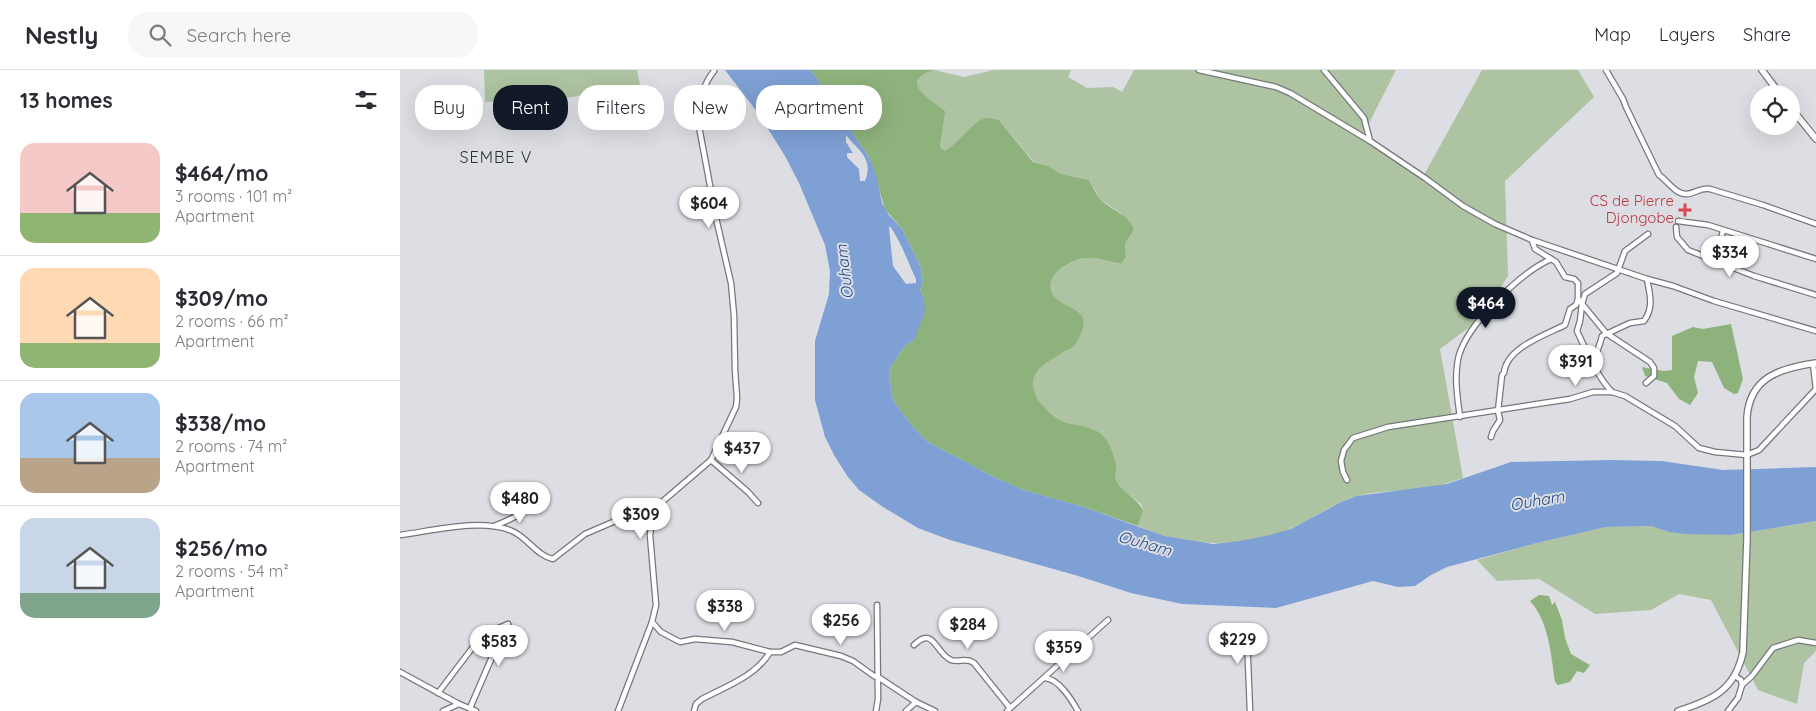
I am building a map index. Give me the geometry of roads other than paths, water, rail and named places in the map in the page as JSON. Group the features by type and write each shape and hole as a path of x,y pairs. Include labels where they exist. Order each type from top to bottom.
{"main road":[{"path":"1762,70 1773,85"},
{"path":"1800,119 1816,139"},
{"path":"1678,711 1712,697 1722,690 1740,668 1743,652 1747,540 1748,408 1752,396 1759,386 1777,371 1815,363"}],"street":[{"path":"618,711 652,622 656,605 650,535 653,513 655,508 711,460 730,424 736,407 734,315 731,283 716,218 698,121 707,79 714,70"},
{"path":"1200,70 1276,87 1290,93 1370,141 1463,206 1495,224 1532,240 1714,301 1816,331"},
{"path":"1324,70 1364,118 1370,141"},
{"path":"1606,70 1623,99 1658,175 1667,180 1675,189 1686,194 1704,188 1710,189 1816,224"},
{"path":"1678,221 1708,226 1816,259"},
{"path":"1676,227 1677,237 1688,250 1754,276 1816,295"},
{"path":"1715,262 1724,231"},
{"path":"1492,438 1493,431 1500,420 1498,411 1504,368 1520,347 1565,325 1570,309 1585,294 1617,273 1625,250 1648,234"},
{"path":"1532,240 1535,249 1556,262 1564,276 1574,279 1578,283 1580,321 1577,331 1594,366 1612,392"},
{"path":"1460,417 1456,371 1459,355 1464,343 1503,294 1538,264 1551,259"},
{"path":"1594,366 1602,336 1630,323 1644,321 1649,314 1652,301 1647,279"},
{"path":"1580,301 1606,333 1650,362 1654,368 1654,376 1646,384"},
{"path":"1347,480 1341,461 1344,450 1353,438 1388,427 1570,399 1593,392 1612,392 1625,396 1675,426 1699,448 1715,452 1748,455 1759,450 1816,389 1815,363"},
{"path":"711,460 758,503"},
{"path":"493,526 526,510 534,501"},
{"path":"400,535 474,525 493,526 512,531 525,539 547,558 553,560 585,534 627,516"},
{"path":"876,711 878,699 877,605"},
{"path":"914,645 921,639 927,638 933,641 942,654 952,661 970,659 1009,710 1108,620"},
{"path":"652,622 661,632 680,642 695,639 732,642 770,652 781,652 795,645 841,656 853,661 916,702 935,711"},
{"path":"438,693 473,647 489,632 508,624 508,630 492,657 470,708"},
{"path":"1246,636 1250,711"},
{"path":"1728,711 1738,698 1742,685 1752,676 1773,648 1798,640 1816,643"},
{"path":"694,711 696,704 702,699 752,673 765,662 770,652"},
{"path":"400,672 459,704 476,711"},
{"path":"1735,676 1741,680 1742,685"},
{"path":"1045,678 1051,678 1071,700 1078,711"},
{"path":"906,711 916,702"},
{"path":"443,711 459,704"}],"water":[{"path":"725,70 811,70 821,85 756,85 756,110 746,97 746,85 737,85"},
{"name":"Ouham","path":"769,130 851,130 870,159 876,175 882,203 889,215 902,229 920,265 923,281 920,290 924,299 925,311 915,339 905,346 891,366 889,375 895,403 914,428 928,442 1023,490 1081,506 1164,536 1213,544 1240,541 1291,529 1341,502 1357,496 1447,484 1511,462 1662,461 1723,470 1816,467 1816,521 1731,535 1686,534 1669,532 1651,526 1606,527 1447,567 1415,586 1398,587 1373,581 1276,608 1182,604 1131,593 1075,575 950,540 918,528 859,490 848,477 825,437 815,400 815,341 829,294 830,271 825,245 799,183","holes":["846,135 860,151 868,167 865,181 860,181 859,169 847,157 847,153 853,153 846,142","890,226 916,279 916,283 906,284 893,266"]}],"place":[{"name":"CS de Pierre Djongobe","path":"1685,210"}],"district":[{"name":"SEMBE V","path":"496,157"}]}
